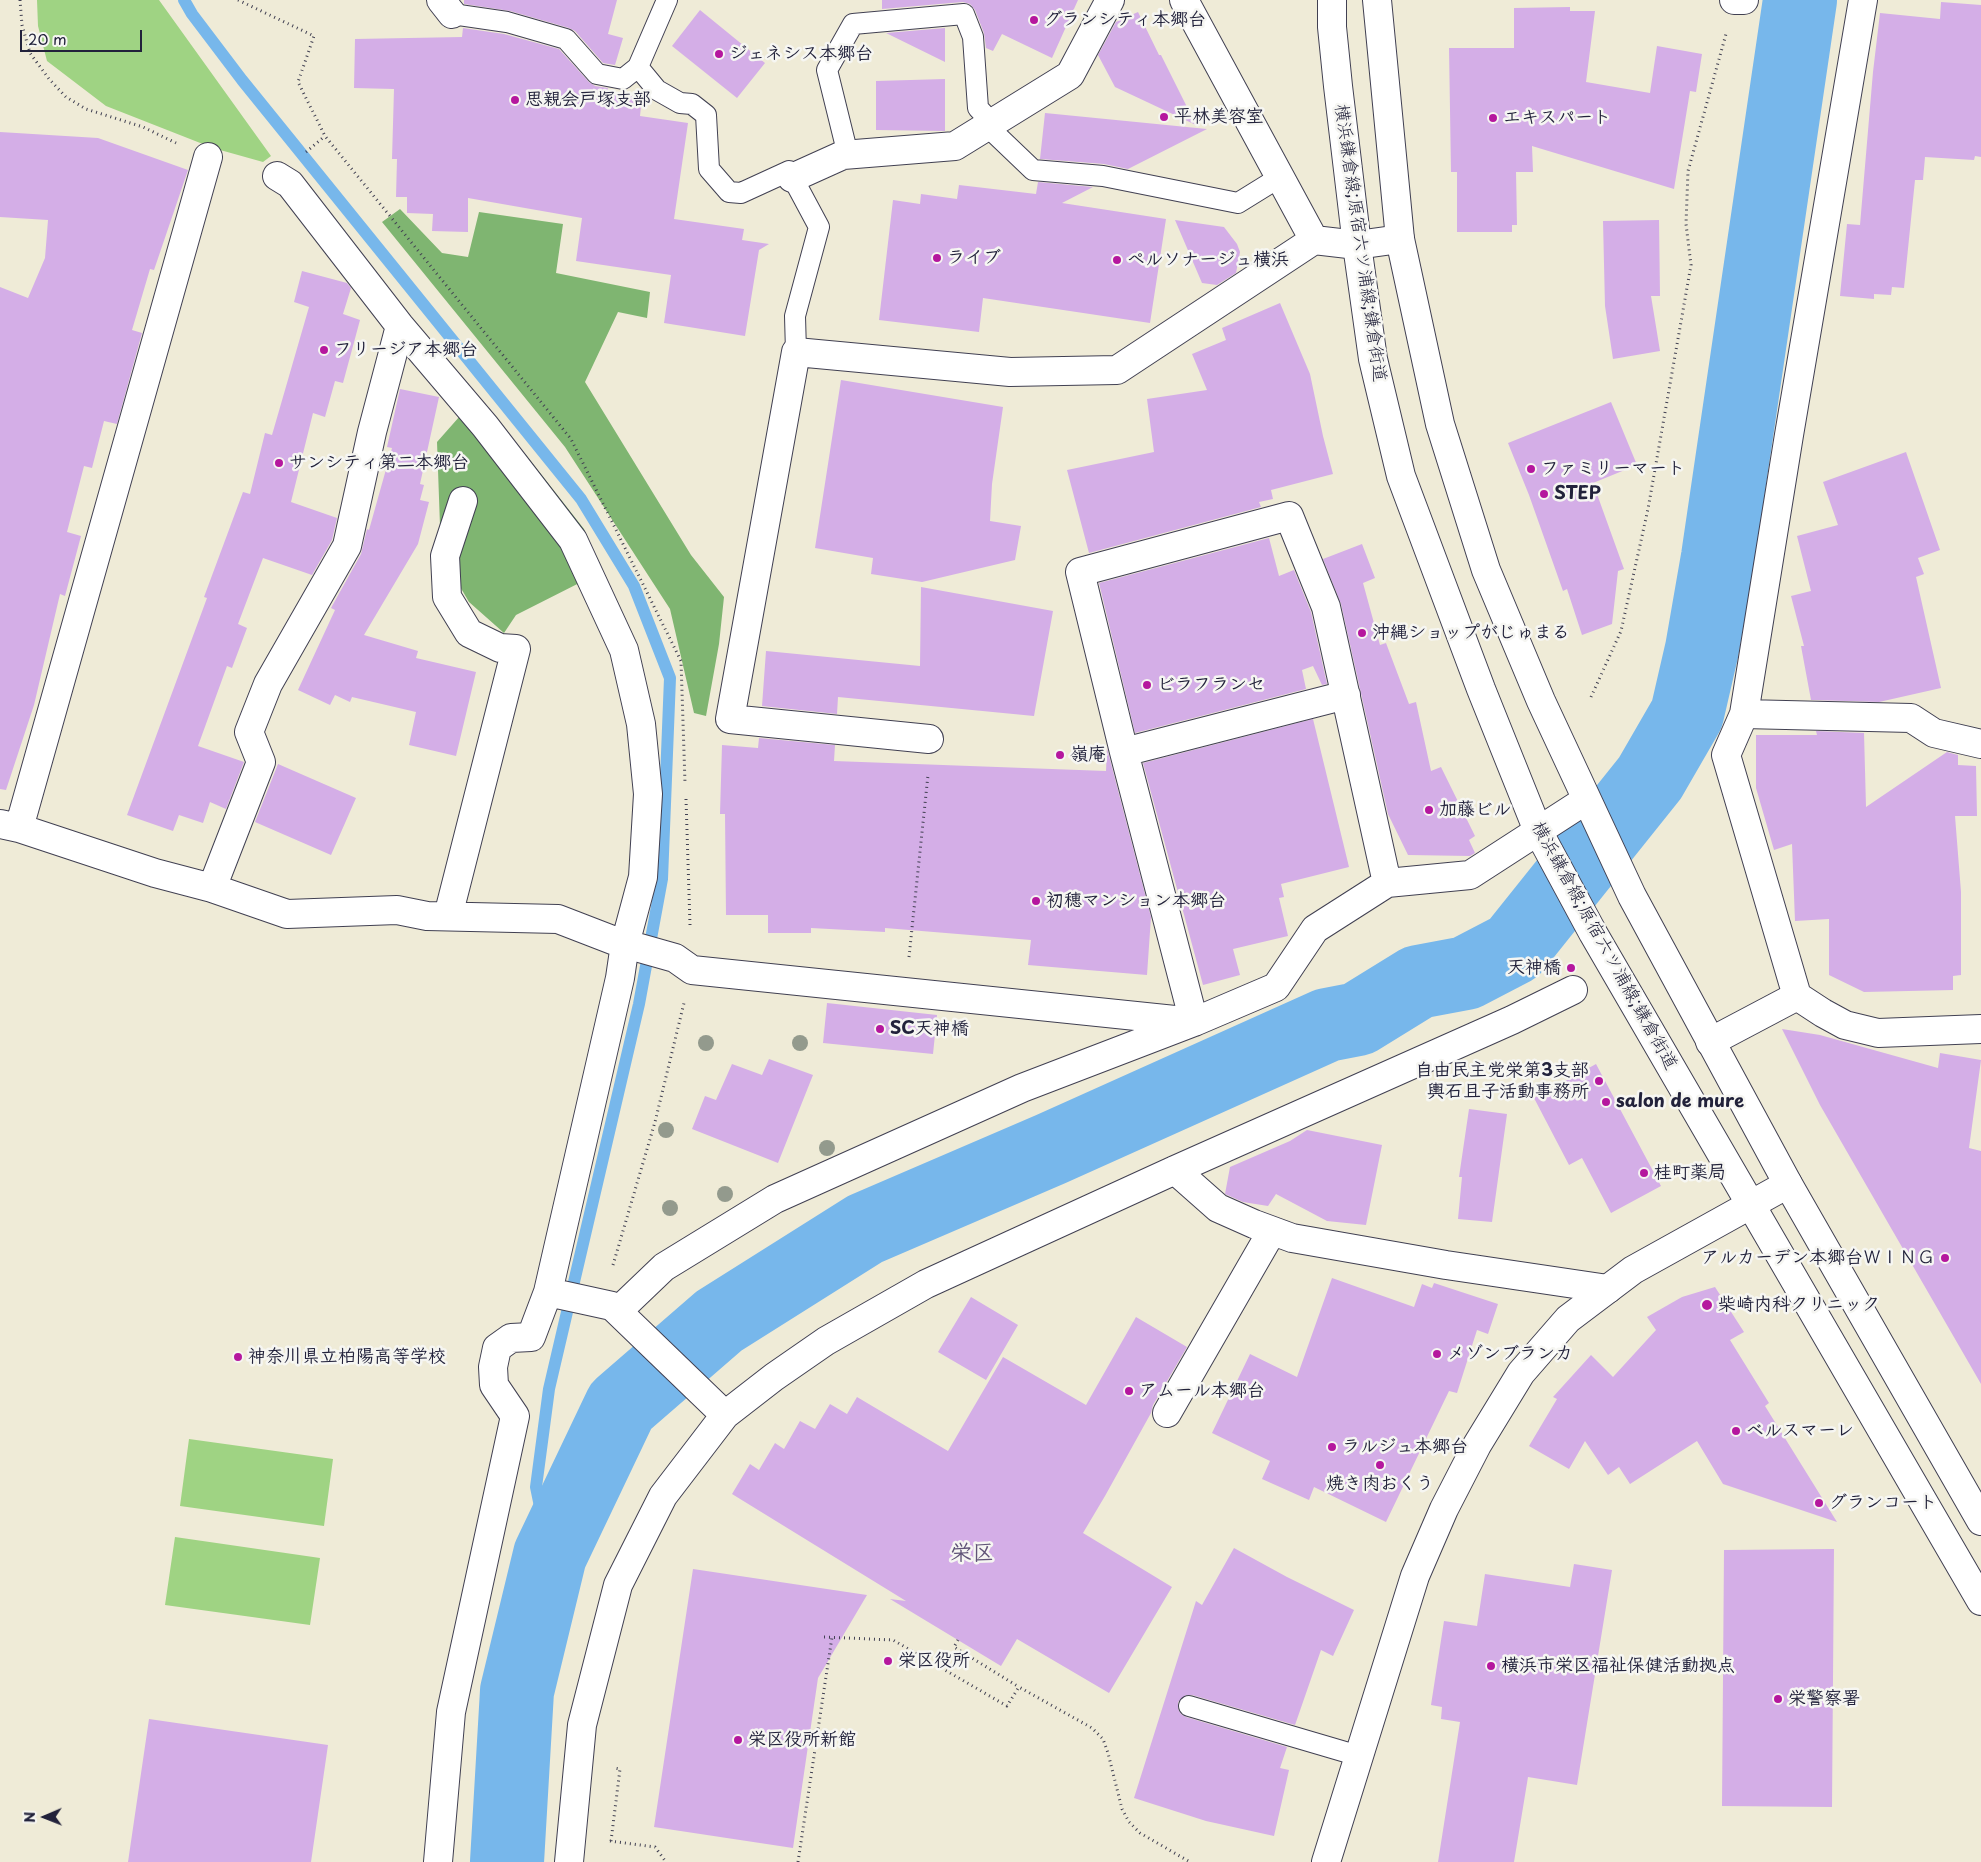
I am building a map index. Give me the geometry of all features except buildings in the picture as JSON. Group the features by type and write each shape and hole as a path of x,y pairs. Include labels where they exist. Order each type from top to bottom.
{"street":[{"path":"792,178 848,155 954,146 1070,75 1110,0"},
{"path":"1184,0 1314,240"},
{"name":"横浜鎌倉線;原宿六ツ浦線;鎌倉街道","path":"1332,0 1333,36 1357,245 1373,359 1401,476 1481,689 1539,833 1593,933 1981,1601"},
{"path":"1377,0 1400,239 1440,424 1486,570 1541,701 1632,896 1788,1184 1981,1521"},
{"path":"1735,0 1744,0"},
{"path":"1863,0 1787,444 1744,714 1726,754 1797,996 1845,1025 1878,1033 1981,1029"},
{"path":"208,157 9,826 155,873 212,888 287,914 397,910 428,916 558,919 683,964 906,992 1194,1022"},
{"path":"277,176 290,184 400,326 485,426 573,540 624,650 641,724 648,794 643,877 548,1292 531,1337 511,1338 497,1348 493,1367 494,1385 515,1416 452,1712 438,1862"},
{"path":"929,739 730,719 796,352 1010,372 1117,370 1314,240 1357,245 1400,239"},
{"path":"212,888 261,762 249,732 268,684 347,546 372,432 400,326"},
{"path":"448,916 516,649 500,648 468,634 447,597 445,556 464,501"},
{"path":"1194,1022 1124,752 1080,572 1289,516 1326,607 1387,884"},
{"path":"1124,752 1346,695"},
{"path":"1744,714 1911,718 1934,733 1981,744"},
{"path":"610,1308 664,1267 775,1200 1022,1088 1194,1022 1276,987 1314,929 1387,884 1470,875 1539,833 1586,800"},
{"path":"569,1862 582,1725 618,1585 663,1496 725,1415 774,1377 826,1341 926,1284 1175,1170 1503,1024 1573,990"},
{"path":"1710,1042 1797,996"},
{"path":"1175,1170 1218,1208 1292,1238 1446,1265 1608,1289"},
{"path":"1326,1862 1415,1576 1444,1509 1477,1445 1521,1373 1568,1319 1633,1270 1788,1184"},
{"path":"1167,1413 1272,1231"},
{"path":"548,1292 610,1308 725,1415"}],"lane":[{"path":"446,7 566,39 597,74 623,79 638,67 667,0"},
{"path":"848,155 827,70 853,24 964,14 973,37 978,108 989,125 1033,170 1102,176 1238,203 1280,177"},
{"path":"638,67 657,90 680,103 692,104 706,115 709,169 729,192 741,193 789,171 819,227 795,316 796,352"},
{"path":"1190,1706 1359,1756"}],"path":[{"path":"20,0 22,25 30,53 66,98 86,109 143,127 208,157"},
{"path":"238,0 314,36 298,82 324,136 571,439 681,661 685,786"},
{"path":"1591,697 1621,631 1648,509 1691,265 1686,224 1688,171 1735,0"},
{"path":"906,992 928,771 929,739"},
{"path":"610,1308 655,1122 683,964 686,795"},
{"path":"824,1637 893,1640 1008,1706 1019,1687"},
{"path":"798,1862 832,1637"},
{"path":"958,1640 954,1647 1019,1687 1092,1728 1103,1739 1122,1809 1128,1822 1140,1833 1190,1862"},
{"path":"605,1840 655,1847 666,1862"}],"green space":[{"path":"37,0 159,0 271,156 263,162 213,148 106,106 47,61 38,26"},
{"path":"400,209 442,253 468,257 479,212 563,224 556,273 650,292 647,318 618,312 585,382 691,555 724,597 719,644 706,716 694,713 670,609 565,447 382,222"},
{"path":"475,399 526,455 584,529 601,572 516,615 504,633 469,602 441,554 437,442"},
{"path":"189,1439 333,1459 324,1526 180,1506"},
{"path":"175,1537 320,1558 310,1625 165,1605"}],"waterway":[{"path":"184,0 192,14 242,80 581,499 634,586 670,678 662,879 639,1004 549,1389 536,1487 550,1555"},
{"path":"507,1862 517,1691 550,1555 621,1406 719,1321 865,1229 1051,1149 1327,1025 1358,1019 1418,982 1466,973 1514,948 1650,778 1687,714 1702,649 1718,557 1800,0"}],"place":[{"name":"グランシティ本郷台","path":"1034,20"},
{"name":"ジェネシス本郷台","path":"719,54"},
{"name":"思親会戸塚支部","path":"515,100"},
{"name":"平林美容室","path":"1164,117"},
{"name":"エキスパート","path":"1493,118"},
{"name":"ライブ","path":"937,258"},
{"name":"ペルソナージュ横浜","path":"1117,260"},
{"name":"フリージア本郷台","path":"324,350"},
{"name":"サンシティ第二本郷台","path":"279,463"},
{"name":"ファミリーマート","path":"1531,469"},
{"name":"STEP","path":"1544,494"},
{"name":"沖縄ショップがじゅまる","path":"1362,633"},
{"name":"ビラフランセ","path":"1147,685"},
{"name":"嶺庵","path":"1060,755"},
{"name":"加藤ビル","path":"1429,810"},
{"name":"初穂マンション本郷台","path":"1036,901"},
{"name":"天神橋","path":"1571,968"},
{"name":"SC天神橋","path":"880,1029"},
{"name":"自由民主党栄第3支部 輿石且子活動事務所","path":"1599,1081"},
{"name":"salon de mure","path":"1606,1102"},
{"name":"桂町薬局","path":"1644,1173"},
{"name":"アルカーデン本郷台ＷＩＮＧ","path":"1945,1258"},
{"name":"柴崎内科クリニック","path":"1707,1305"},
{"name":"メゾンブランカ","path":"1437,1354"},
{"name":"神奈川県立柏陽高等学校","path":"238,1357"},
{"name":"アムール本郷台","path":"1129,1391"},
{"name":"ベルスマーレ","path":"1736,1431"},
{"name":"ラルジュ本郷台","path":"1332,1447"},
{"name":"焼き肉おくう","path":"1380,1465"},
{"name":"グランコート","path":"1819,1503"},
{"name":"栄区役所","path":"888,1661"},
{"name":"横浜市栄区福祉保健活動拠点","path":"1491,1666"},
{"name":"栄警察署","path":"1778,1699"},
{"name":"栄区役所新館","path":"738,1740"}],"district":[{"name":"栄区","path":"972,1554"}]}
